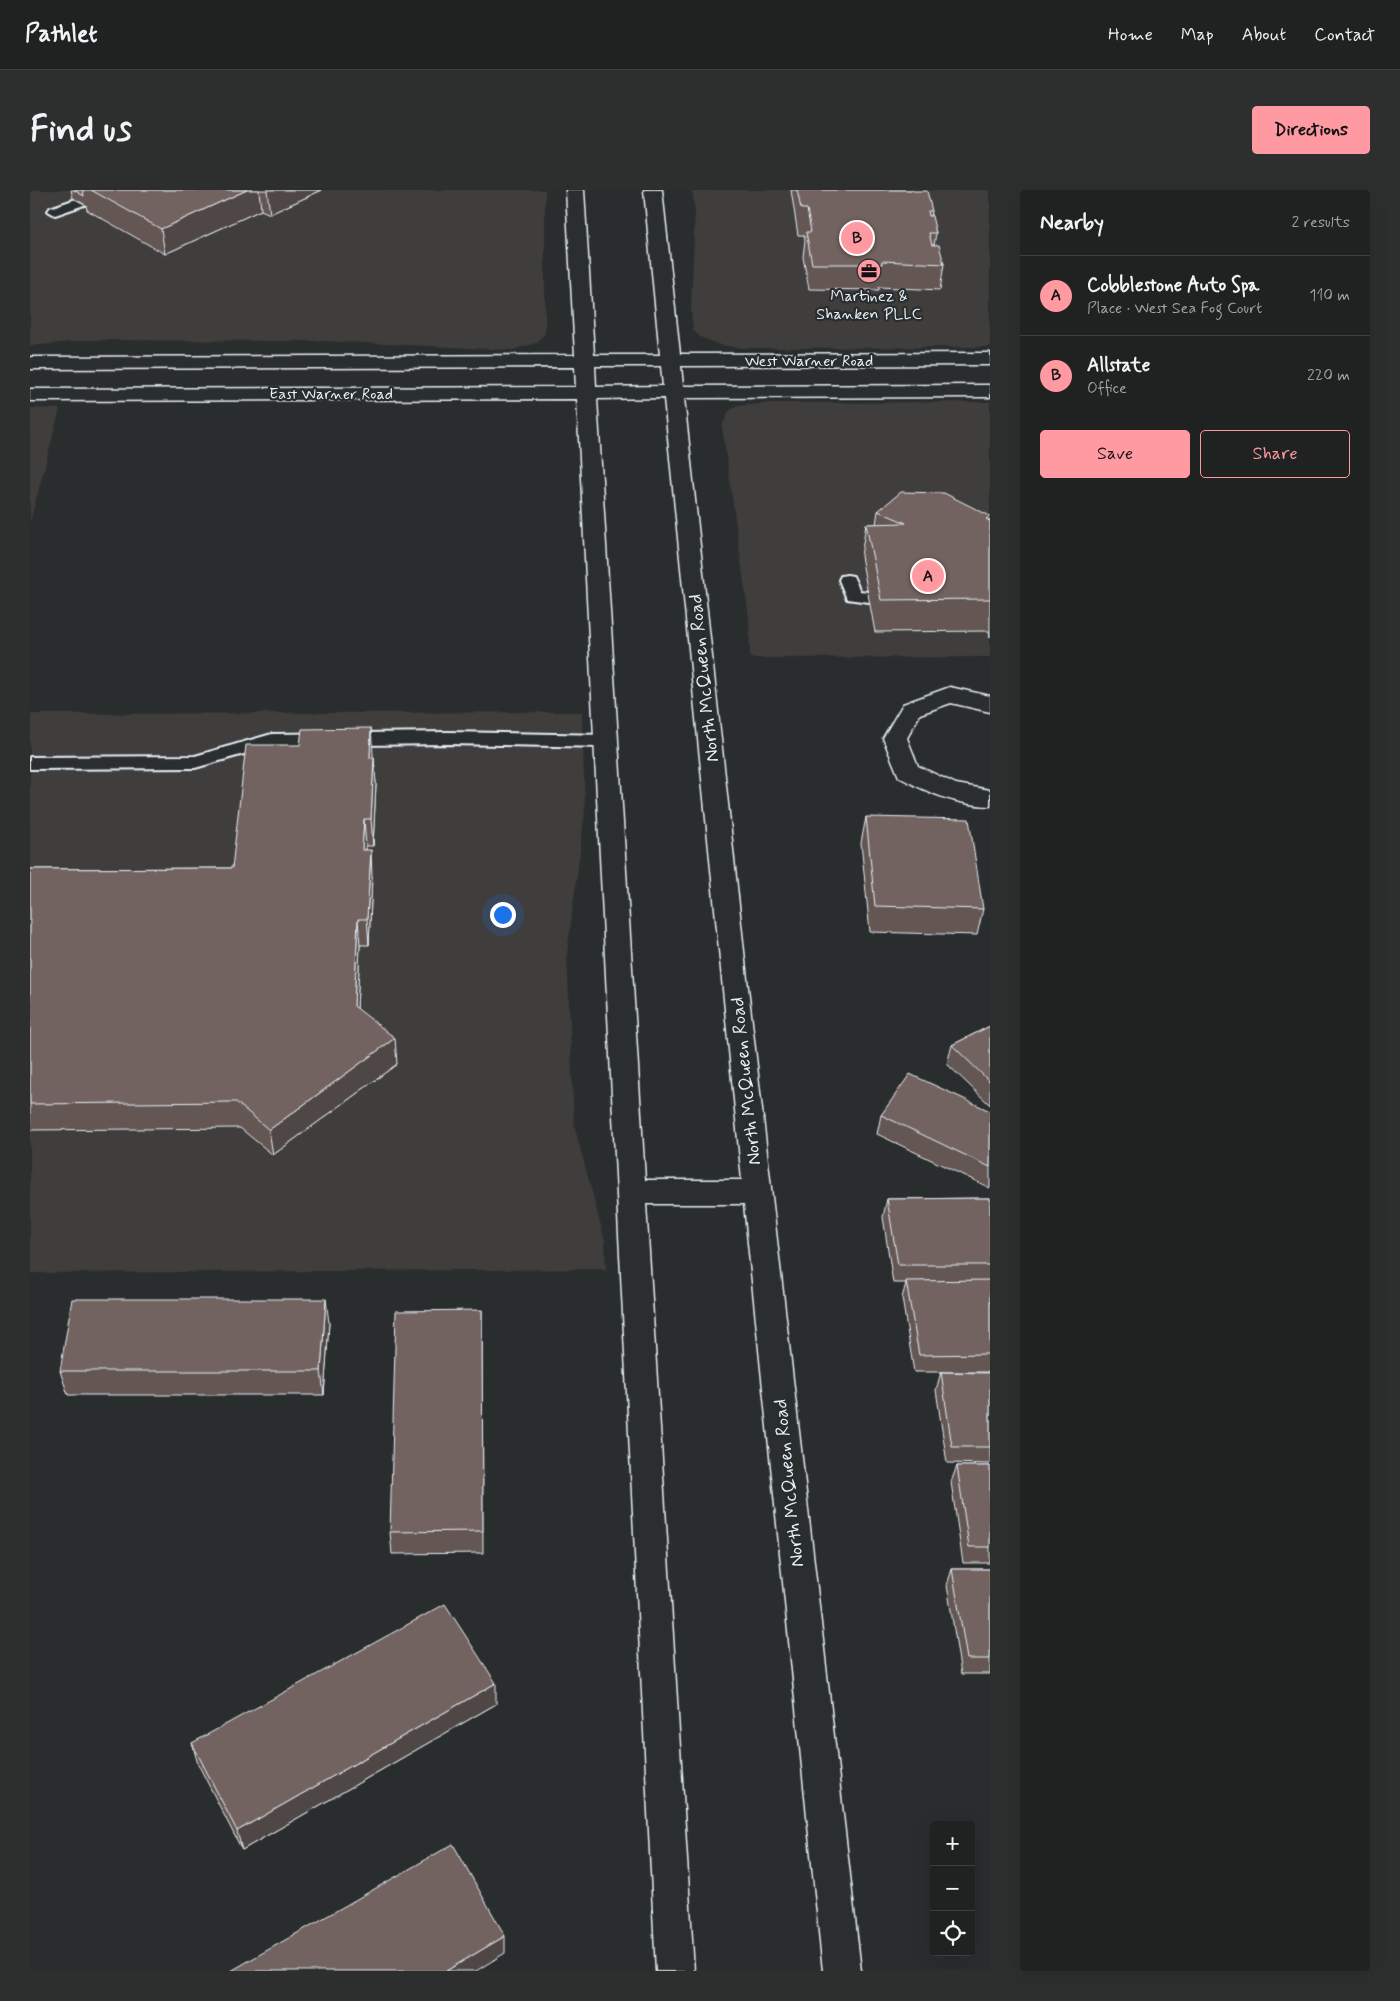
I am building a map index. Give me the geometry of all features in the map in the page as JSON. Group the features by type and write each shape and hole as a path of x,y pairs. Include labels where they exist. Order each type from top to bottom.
{"main road":[{"path":"575,190 675,1971"},
{"name":"North McQueen Road","path":"653,190 673,393 842,1971"},
{"name":"West Warner Road","path":"629,361 990,359"},
{"name":"East Warner Road","path":"30,363 629,361"},
{"name":"West Warner Road","path":"631,393 990,391"},
{"name":"East Warner Road","path":"30,395 631,393"},
{"path":"990,704 950,695 911,709 896,738 908,772 937,788 980,798 990,798"},
{"path":"631,1192 758,1192"}],"lane":[{"path":"54,211 82,201"},
{"path":"847,580 853,595 869,597"},
{"path":"30,763 194,762 272,740 448,738 606,741"}],"shaded area":[{"path":"30,190 545,190 545,333 536,343 512,350 324,341 88,340 30,346"},
{"path":"692,190 990,190 990,347 742,348 720,345 700,337 693,330 691,310 695,212"},
{"path":"990,402 990,657 750,658 749,618 722,426 729,411 738,406 772,403"},
{"path":"30,408 60,409 30,522"},
{"path":"582,712 585,811 567,954 574,1125 605,1241 606,1269 30,1273 30,714"}],"building":[{"path":"74,190 83,190 84,196"},
{"path":"91,190 247,190 161,229"},
{"path":"797,190 927,191 932,211 928,211 929,216 932,216 936,233 929,233 932,245 939,245 944,264 882,261 882,264 812,264 806,232 811,232 807,209 801,209"},
{"path":"901,492 944,493 990,516 986,519 990,521 990,599 881,600 866,524 906,523 878,511"},
{"path":"371,728 370,758 374,758 371,819 364,819 362,850 371,850 367,919 358,919 354,1006 395,1038 269,1130 236,1102 30,1104 30,869 232,868 246,745 300,745 302,729"},
{"path":"866,817 969,819 983,909 875,906"},
{"path":"990,1026 990,1082 952,1045"},
{"path":"910,1074 990,1111 990,1167 881,1115"},
{"path":"990,1198 990,1265 898,1265 887,1199"},
{"path":"990,1280 990,1354 919,1355 906,1281"},
{"path":"72,1299 326,1299 321,1371 60,1371"},
{"path":"482,1310 483,1531 390,1532 396,1311"},
{"path":"941,1372 990,1373 990,1447 952,1447"},
{"path":"957,1466 990,1466 990,1547 969,1547"},
{"path":"952,1569 990,1569 990,1659 967,1659"},
{"path":"445,1604 496,1683 237,1831 192,1743"},
{"path":"453,1844 505,1936 446,1971 231,1971"}],"place":[{"name":"Allstate","path":"857,238"},
{"name":"Martinez & Shanken PLLC","path":"869,271"},
{"name":"Cobblestone Auto Spa","path":"928,576"}]}
